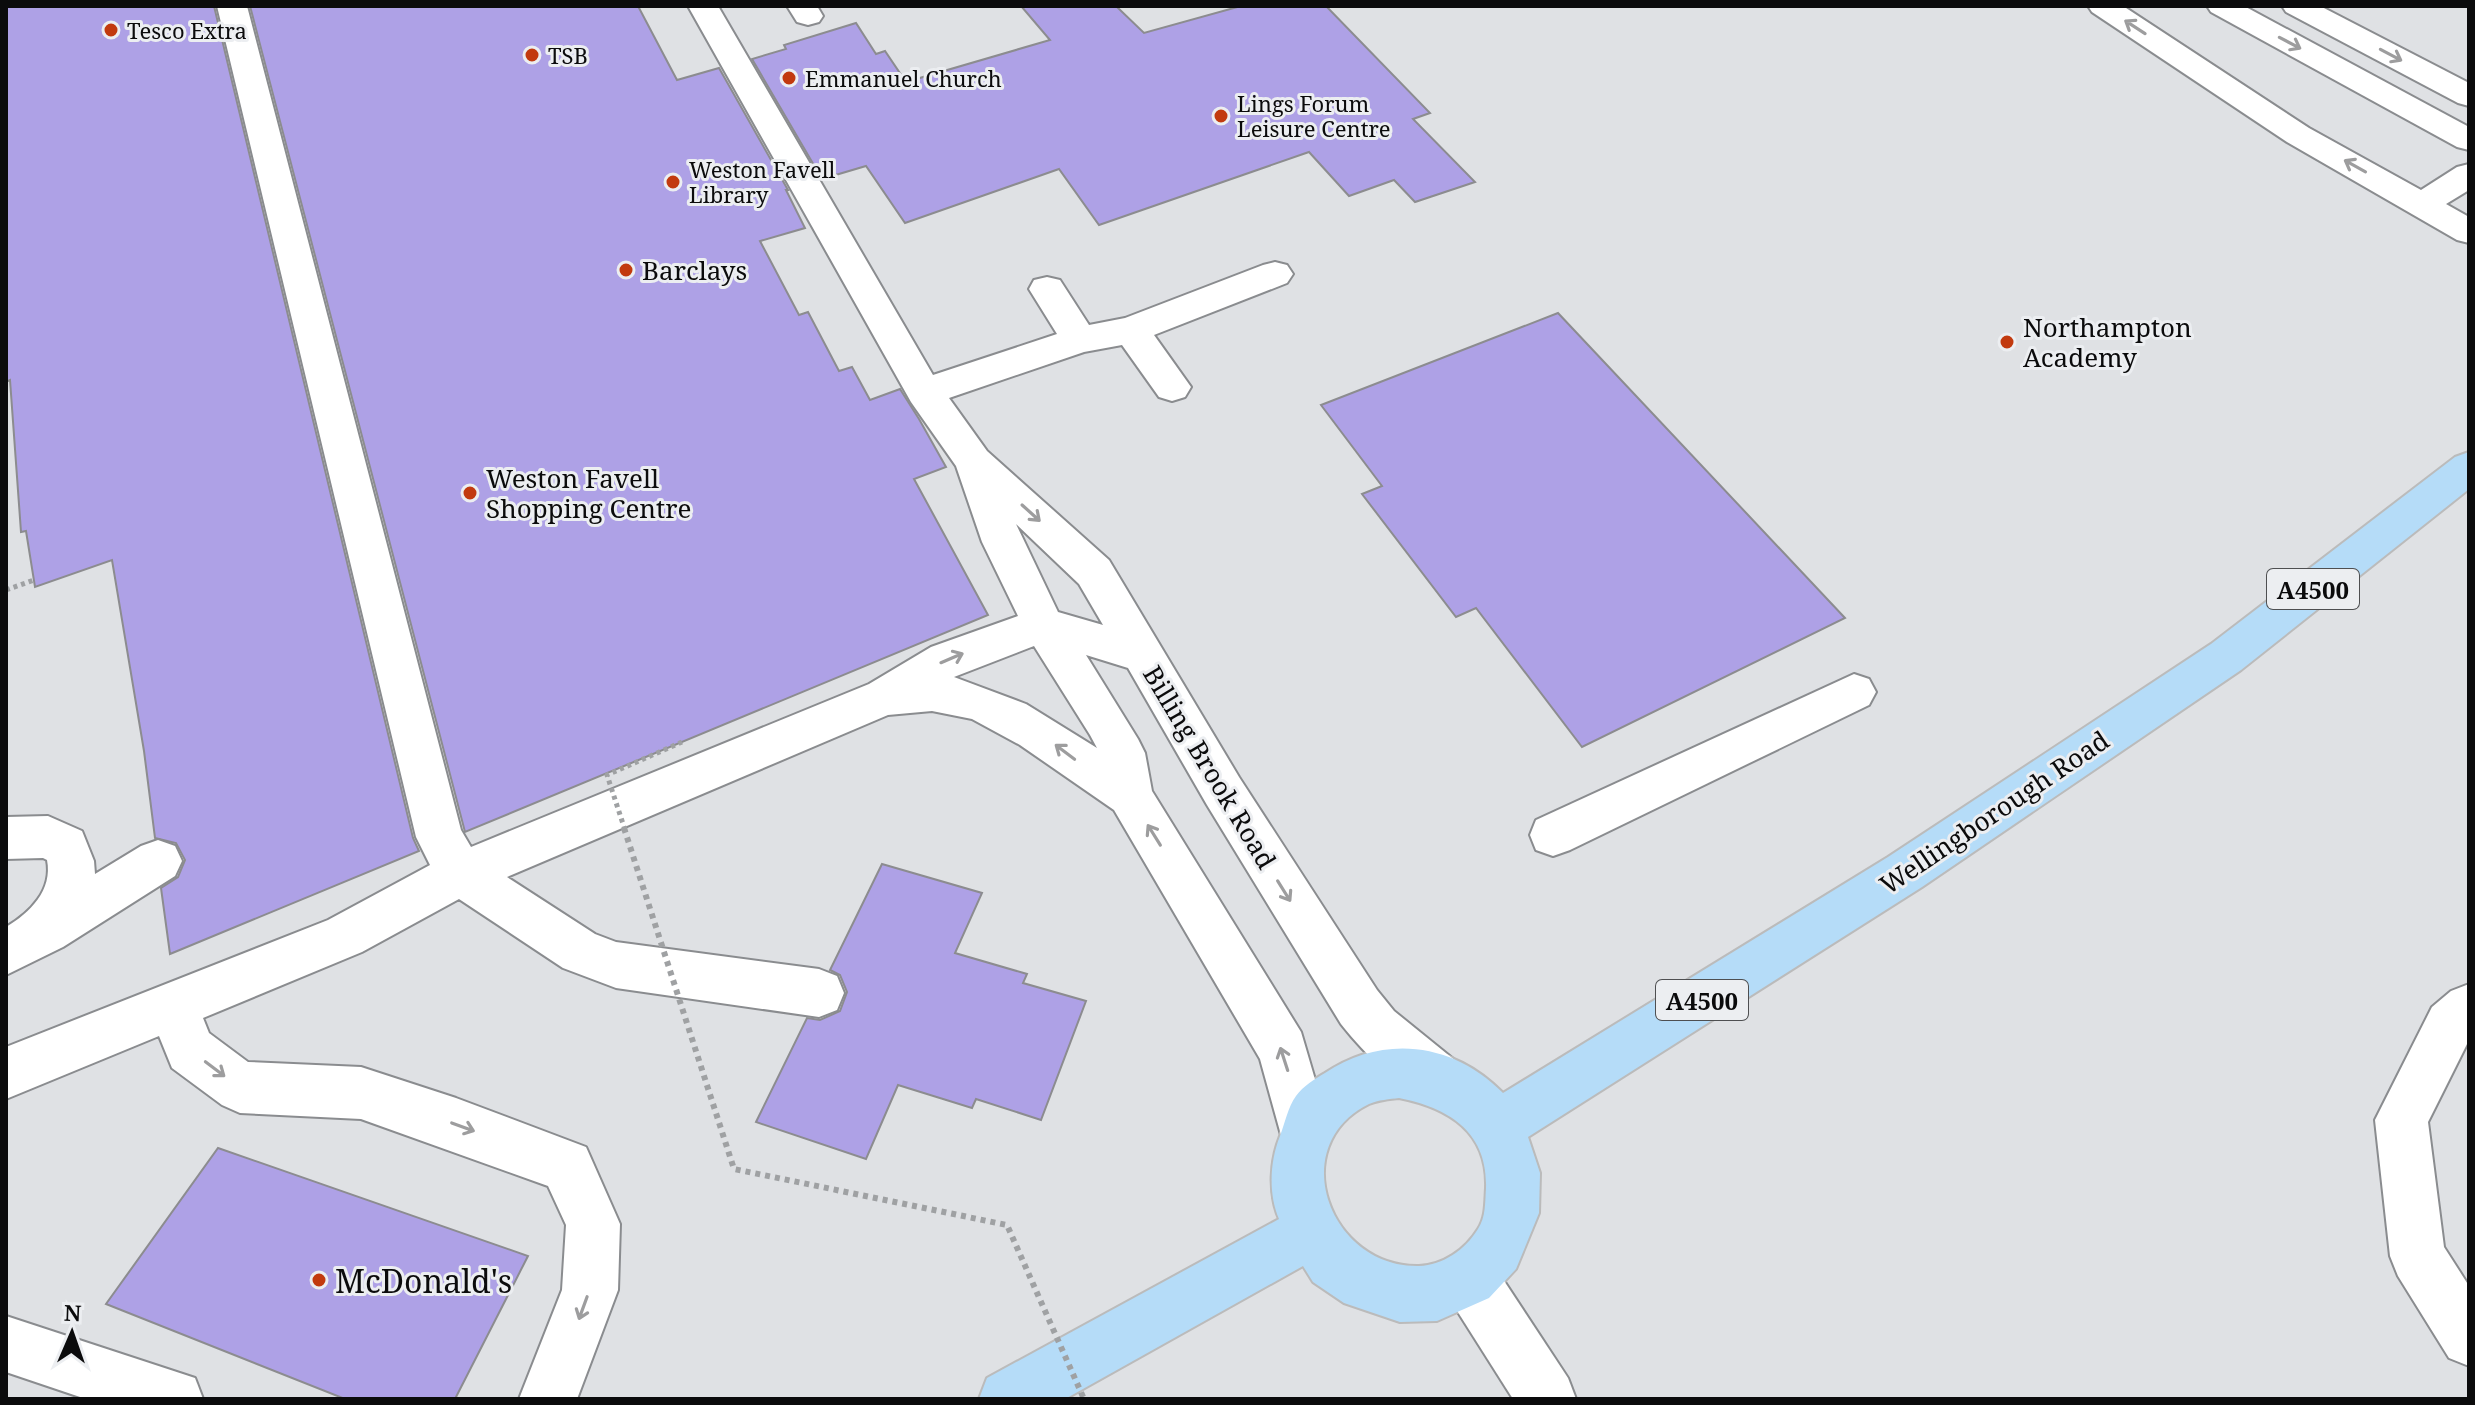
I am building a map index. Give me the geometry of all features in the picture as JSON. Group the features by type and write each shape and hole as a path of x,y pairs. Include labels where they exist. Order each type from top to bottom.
{"main road":[{"name":"Wellingborough Road","path":"1498,1126 1905,872 2226,657 2469,467"},
{"path":"1399,1072 1439,1080 1474,1101 1498,1126 1513,1173 1512,1213 1497,1250 1469,1278 1437,1293 1400,1294 1364,1283 1333,1262 1311,1231 1301,1207 1298,1157 1314,1115 1328,1101 1361,1079 1399,1072"},
{"path":"1008,1399 1311,1231"}],"street":[{"path":"232,6 439,837 461,873 580,952 616,965 819,993"},
{"name":"Billing Brook Road","path":"703,6 924,392 973,461 1094,572 1223,791 1359,1007 1376,1028 1439,1080"},
{"path":"2103,6 2298,135 2469,232"},
{"path":"2222,6 2469,140"},
{"path":"2297,6 2469,96"},
{"path":"2423,204 2469,175"},
{"path":"924,392 1080,340 1131,330 1275,274"},
{"path":"1047,289 1080,340"},
{"path":"1131,330 1172,387"},
{"name":"Billing Brook Road","path":"973,461 1002,542 1043,625 1106,722 1122,753 1130,796 1283,1050 1305,1134"},
{"path":"6,1073 345,936 461,873 885,697 946,660 1043,625 1144,655"},
{"path":"1553,835 1854,692"},
{"path":"885,697 933,693 977,701 1049,740 1130,796"},
{"path":"6,838 48,837 65,846 73,865 72,880 55,914 40,932 6,953"},
{"path":"6,953 158,861"},
{"path":"173,1006 190,1050 240,1087 361,1093 456,1124 567,1166 593,1224 590,1290 548,1399"},
{"path":"2469,1008 2450,1024 2401,1120 2418,1256 2469,1338"},
{"path":"1469,1278 1547,1399"},
{"path":"6,1344 174,1399"}],"path":[{"path":"6,590 34,580"},
{"path":"682,742 607,775 734,1169 1007,1225 1084,1399"}],"building":[{"path":"6,6 214,6 413,838 419,851 170,954 161,888 178,877 185,860 176,843 155,838 144,751 112,560 35,587 26,531 21,532 10,380 6,382"},
{"path":"250,6 638,6 677,80 719,68 788,190 805,228 760,241 799,315 808,312 839,371 852,367 870,400 900,389 919,419 946,467 914,479 988,615 465,832"},
{"name":"Lings Forum Leisure Centre","path":"1021,6 1116,6 1144,33 1241,6 1326,6 1430,113 1413,119 1475,182 1415,202 1394,180 1349,196 1309,152 1099,225 1059,169 905,223 866,166 822,179 752,59 786,49 784,45 856,23 876,54 885,51 906,82 1050,40"},
{"path":"1558,313 1845,618 1582,747 1476,608 1456,617 1362,494 1382,486 1321,405"},
{"path":"882,864 982,893 955,953 1027,974 1023,983 1086,1001 1041,1120 976,1099 972,1108 898,1085 866,1159 756,1122 807,1018 820,1020 840,1011 847,992 840,975 830,970"},
{"name":"McDonald's","path":"218,1148 528,1256 455,1399 345,1399 106,1304"}],"place":[{"name":"Tesco Extra","path":"111,30"},
{"name":"TSB","path":"532,55"},
{"name":"Emmanuel Church","path":"789,78"},
{"name":"Lings Forum Leisure Centre","path":"1221,116"},
{"name":"Weston Favell Library","path":"673,182"},
{"name":"Barclays","path":"626,270"},
{"name":"Northampton Academy","path":"2007,342"},
{"name":"Weston Favell Shopping Centre","path":"470,493"},
{"name":"McDonald's","path":"319,1280"}]}
